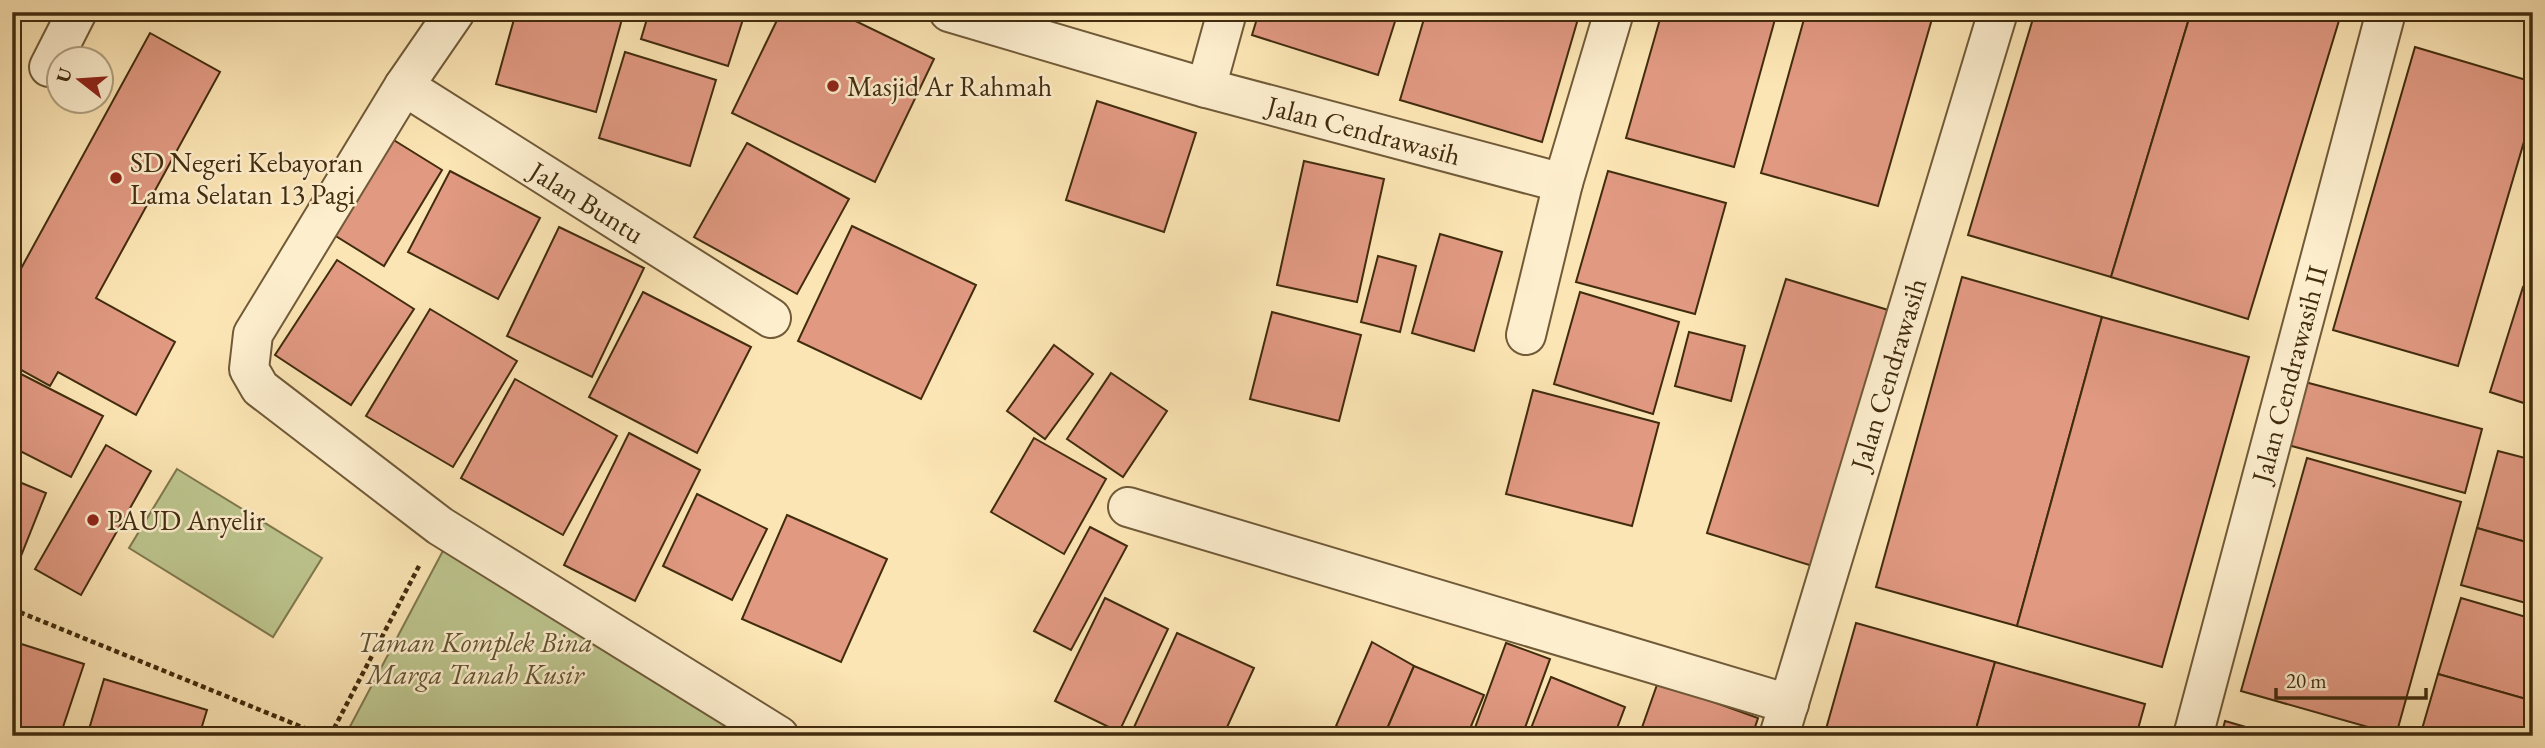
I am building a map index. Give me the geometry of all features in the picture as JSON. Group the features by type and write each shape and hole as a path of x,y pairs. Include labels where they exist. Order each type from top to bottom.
{"street":[{"path":"60,46 77,12"},
{"path":"455,12 404,86 253,334 249,369 260,388 440,526 779,736"},
{"name":"Jalan Cendrawasih","path":"949,12 1206,88 1563,183"},
{"path":"1206,88 1227,12"},
{"path":"1526,335 1563,183 1614,12"},
{"name":"Jalan Cendrawasih","path":"1784,720 1998,12"},
{"name":"Jalan Cendrawasih II","path":"2193,736 2386,12"},
{"name":"Jalan Buntu","path":"404,86 771,318"},
{"path":"1128,507 1784,720"}],"path":[{"path":"330,736 440,526"},
{"path":"12,609 324,736"}],"green space":[{"path":"177,469 322,558 273,637 129,548"},
{"name":"Taman Komplek Bina Marga Tanah Kusir","path":"445,547 747,736 345,736"}],"building":[{"path":"516,12 624,12 596,112 496,84"},
{"path":"649,12 745,13 728,66 641,39"},
{"name":"Masjid Ar Rahmah","path":"781,12 837,12 934,59 875,182 732,113"},
{"path":"1259,12 1398,12 1378,75 1252,35"},
{"path":"1426,12 1580,12 1542,142 1400,100"},
{"path":"1662,12 1777,12 1734,167 1626,138"},
{"path":"1806,12 1934,12 1878,206 1761,173"},
{"path":"2035,12 2191,12 2111,277 1968,235"},
{"path":"2191,12 2341,14 2248,319 2111,277"},
{"name":"SD Negeri Kebayoran Lama Selatan 13 Pagi","path":"150,33 220,72 96,298 175,342 136,415 58,372 50,386 12,365 12,285 105,116 116,116 116,95"},
{"path":"2415,47 2533,82 2533,111 2458,366 2333,330"},
{"path":"625,52 716,80 690,166 599,138"},
{"path":"1097,101 1196,133 1164,232 1066,200"},
{"path":"384,134 442,170 384,266 326,230"},
{"path":"747,143 849,199 797,294 694,237"},
{"path":"1304,161 1384,179 1357,302 1277,285"},
{"path":"450,171 540,218 498,299 408,252"},
{"path":"1608,171 1726,203 1695,314 1576,282"},
{"path":"852,226 976,285 921,399 798,341"},
{"path":"559,227 644,268 592,377 507,336"},
{"path":"1440,234 1502,252 1474,351 1412,333"},
{"path":"1378,256 1416,266 1400,332 1361,322"},
{"path":"337,260 414,309 351,405 275,355"},
{"path":"1962,277 2102,317 2017,626 1876,587"},
{"path":"1786,279 1898,313 1819,568 1707,533"},
{"path":"2523,287 2533,290 2533,406 2490,392"},
{"path":"643,292 751,347 697,453 589,397"},
{"path":"1580,292 1679,322 1653,414 1554,384"},
{"path":"430,309 517,361 453,467 366,416"},
{"path":"1272,312 1361,335 1339,421 1250,399"},
{"path":"2102,317 2249,357 2162,667 2017,626"},
{"path":"1689,332 1745,346 1731,401 1675,386"},
{"path":"1054,345 1093,374 1045,439 1007,411"},
{"path":"1111,373 1167,411 1123,477 1067,439"},
{"path":"21,374 103,416 71,477 12,447 12,392"},
{"path":"515,379 617,436 563,535 461,478"},
{"path":"2305,382 2482,429 2465,493 2288,445"},
{"path":"1533,390 1659,423 1632,526 1506,494"},
{"path":"629,433 700,470 635,601 564,565"},
{"path":"1034,438 1106,479 1064,554 991,512"},
{"name":"PAUD Anyelir","path":"106,445 151,471 81,595 35,569"},
{"path":"2498,451 2533,460 2533,544 2477,528"},
{"path":"2307,458 2461,502 2396,735 2241,691"},
{"path":"12,479 46,493 15,571 12,570"},
{"path":"697,494 767,529 732,600 663,566"},
{"path":"787,515 887,559 841,662 742,619"},
{"path":"1090,527 1127,546 1071,650 1034,631"},
{"path":"2477,528 2533,544 2533,605 2461,585"},
{"path":"1105,598 1168,629 1119,732 1055,701"},
{"path":"2461,598 2533,619 2533,701 2438,674"},
{"path":"1856,623 1995,662 1974,736 1824,736"},
{"path":"1177,633 1254,668 1223,736 1130,736"},
{"path":"12,641 84,664 60,736 12,736"},
{"path":"1372,642 1414,666 1384,736 1355,736 1336,726"},
{"path":"1506,643 1550,659 1522,736 1472,736"},
{"path":"1995,662 2145,704 2136,736 1974,736"},
{"path":"1414,666 1484,695 1467,736 1384,736"},
{"path":"2438,674 2533,701 2533,736 2420,736"},
{"path":"1551,677 1625,707 1614,736 1528,736"},
{"path":"104,679 207,710 199,736 87,736"},
{"path":"1658,682 1758,718 1752,736 1639,736"},
{"path":"2225,721 2277,736 2221,736"}],"place":[{"name":"Masjid Ar Rahmah","path":"833,86"},
{"name":"SD Negeri Kebayoran Lama Selatan 13 Pagi","path":"116,178"},
{"name":"PAUD Anyelir","path":"93,520"}]}
